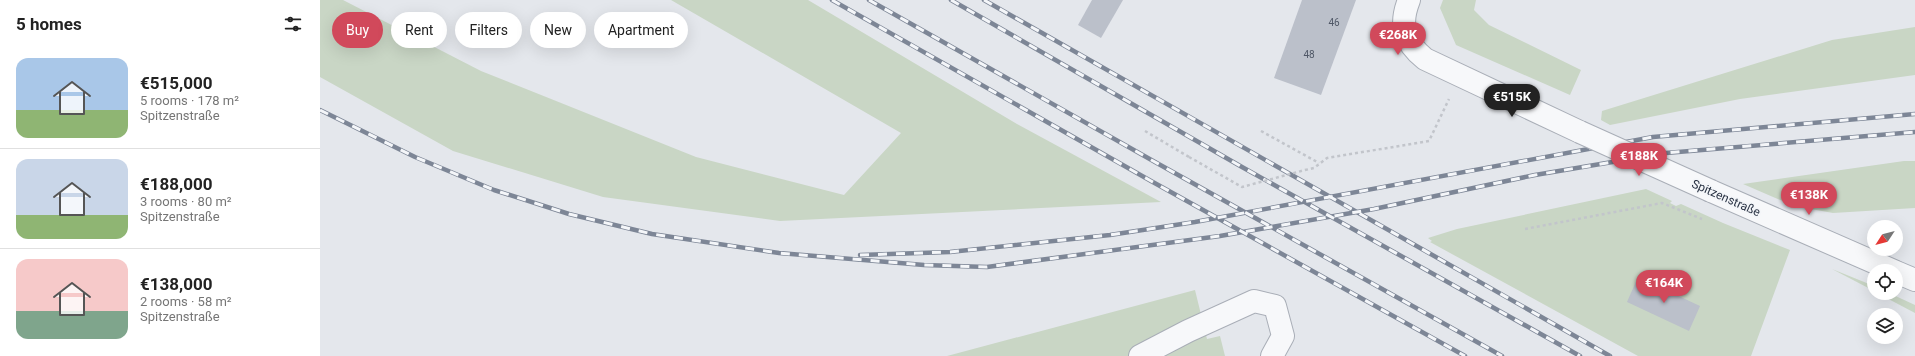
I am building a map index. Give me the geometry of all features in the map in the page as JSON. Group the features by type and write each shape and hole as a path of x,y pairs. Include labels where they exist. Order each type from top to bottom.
{"street":[{"name":"Spitzenstraße","path":"1409,0 1404,20 1408,41 1415,51 1424,59 1580,132 1877,264"},
{"name":"Spitzenstraße","path":"1903,275 1915,280"},
{"path":"1140,356 1188,331 1254,301 1275,306 1283,336 1272,356"}],"path":[{"path":"1145,131 1242,187 1314,168 1327,158 1429,140 1449,100"},
{"path":"1261,131 1319,163"},
{"path":"1525,229 1662,203 1704,220"}],"green space":[{"path":"320,0 343,0 366,12 332,12 332,48 383,48 383,21 391,25 391,48 436,48 481,71 696,157 844,195 901,133 671,0 808,0 1017,124 1161,202 780,221 603,197 453,151 320,77"},
{"path":"1443,0 1476,0 1474,10 1489,25 1581,70 1570,95 1456,45 1440,8"},
{"path":"1915,27 1915,75 1740,99 1610,125 1601,120 1602,111 1832,40"},
{"path":"1904,161 1915,161 1915,208 1833,213 1794,206 1743,184"},
{"path":"1646,189 1672,201 1670,203 1676,206 1681,204 1790,250 1751,356 1638,356 1430,242 1432,241 1428,238 1457,229"},
{"path":"1832,269 1867,283 1867,287"},
{"path":"1195,290 1207,339 1220,336 1225,356 947,356"},
{"path":"1903,299 1915,305 1915,313 1890,300"}],"building":[{"path":"1092,0 1123,0 1101,38 1078,25"},
{"path":"1302,0 1356,0 1321,95 1274,78"},
{"path":"1638,277 1700,306 1689,331 1627,302"}],"railway":[{"path":"832,0 1151,181 1465,356"},
{"path":"869,0 1502,356"},
{"path":"951,0 1242,167 1580,356"},
{"path":"984,0 1610,356"},
{"path":"320,110 415,157 494,190 569,214 652,234 779,253 924,265 987,267 1220,236 1374,209 1535,175 1666,153 1915,132"},
{"path":"860,255 950,252 1110,235 1195,222 1653,137 1915,114"}]}
